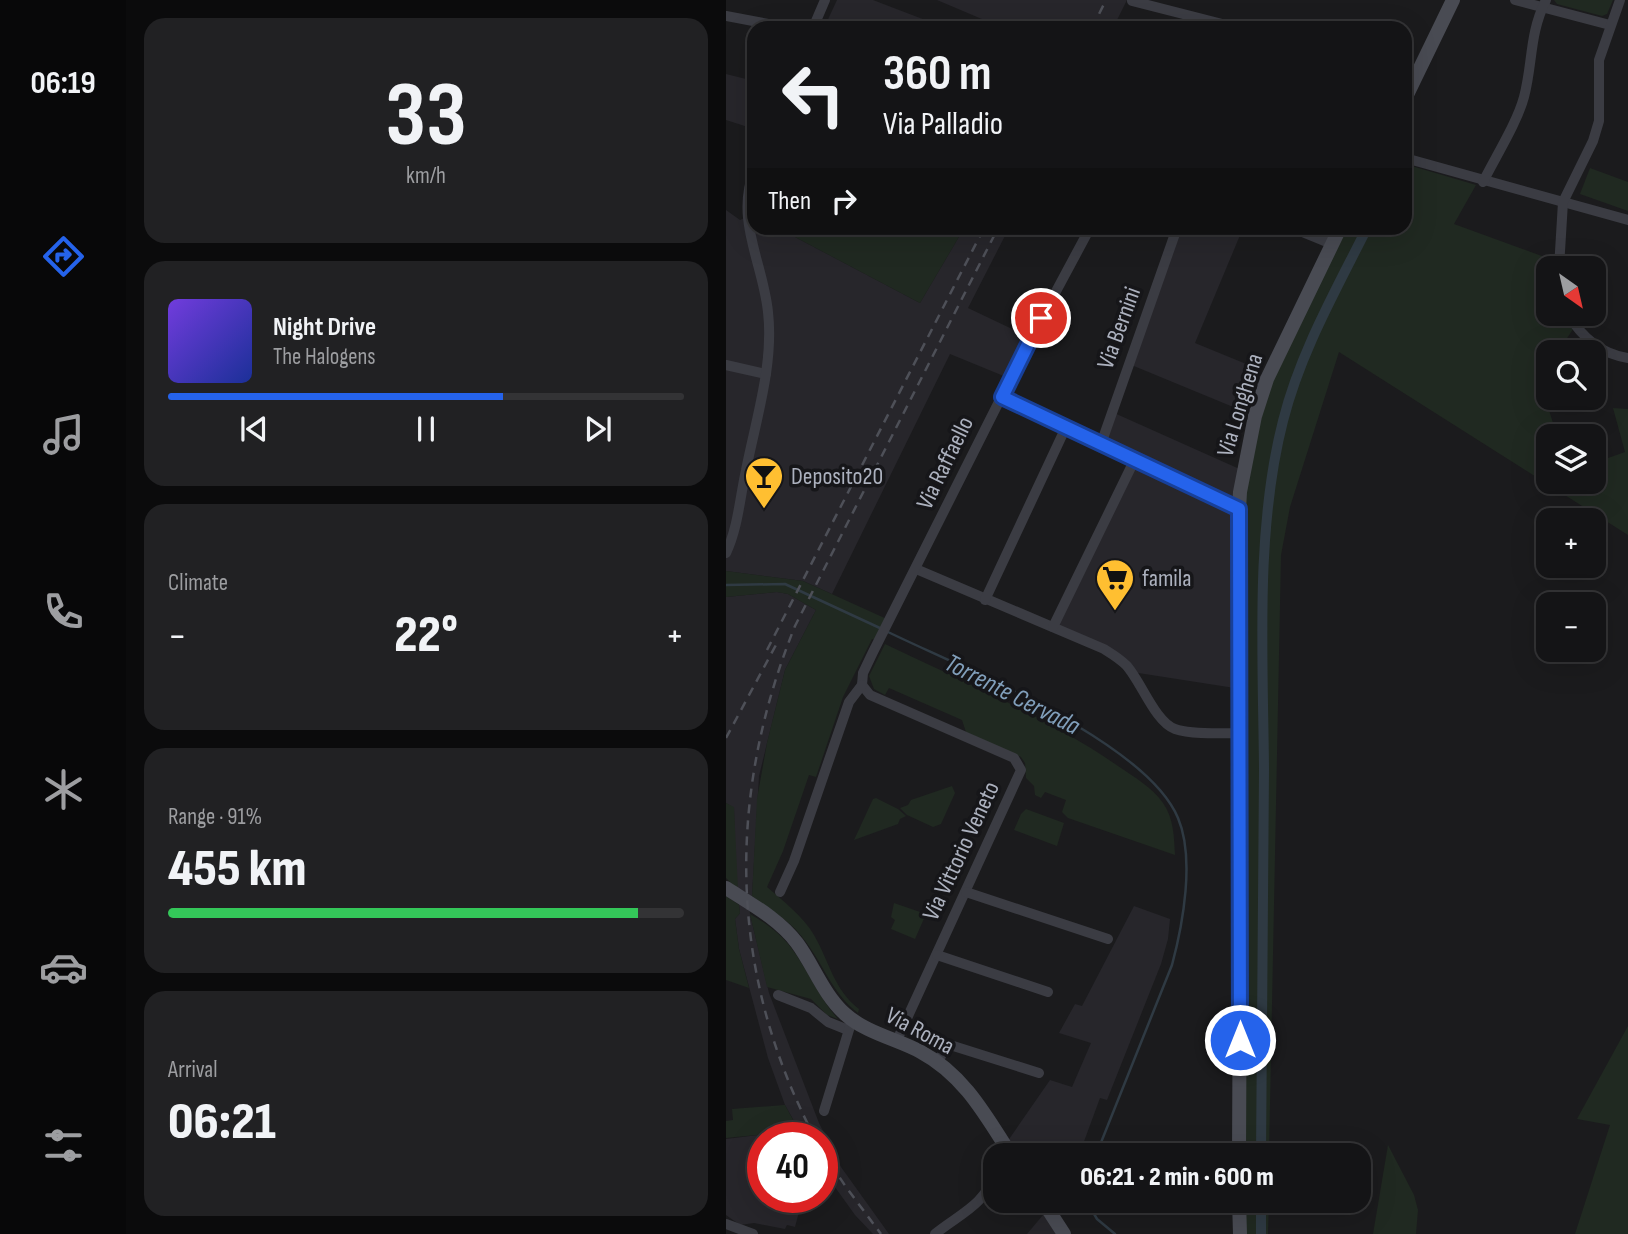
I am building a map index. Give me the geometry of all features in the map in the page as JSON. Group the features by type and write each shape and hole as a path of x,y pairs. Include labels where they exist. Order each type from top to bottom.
{"street":[{"path":"816,21 825,0"},
{"path":"1162,0 1172,10"},
{"path":"1412,68 1453,0"},
{"path":"1515,0 1544,4 1610,25"},
{"path":"1560,256 1563,202 1593,141 1599,121 1597,70 1620,0"},
{"path":"1132,1 1212,21"},
{"path":"1483,182 1524,98 1533,40 1544,4"},
{"path":"726,16 753,21"},
{"path":"1412,160 1628,220"},
{"path":"747,191 747,221"},
{"path":"726,553 735,523 769,354 769,313 750,235"},
{"name":"Via Raffaello","path":"780,892 794,862 849,702 862,685 864,673 889,620 1086,235"},
{"name":"Via Bernini","path":"1101,444 1175,235"},
{"path":"1310,235 1332,244"},
{"name":"Via Longhena","path":"1239,1143 1239,509 1250,437 1267,379 1336,235"},
{"path":"1574,326 1607,353 1628,358"},
{"path":"726,365 766,374"},
{"path":"1002,397 1239,509"},
{"path":"985,600 1066,427"},
{"path":"1053,627 1134,461"},
{"path":"916,569 1104,649 1117,657 1136,678 1160,716 1172,728 1192,732 1241,733"},
{"name":"Via Vittorio Veneto","path":"862,685 870,695 1010,757 1020,766 1019,777 897,1040"},
{"name":"Via Roma","path":"726,888 787,932 798,944 828,995 850,1025"},
{"path":"966,892 1108,939"},
{"path":"937,955 1048,992"},
{"name":"Via Roma","path":"778,995 811,1008 828,1022 850,1025 897,1040 938,1062 972,1095 1002,1143"},
{"name":"Via Roma","path":"824,1111 850,1025"},
{"path":"938,1062 947,1044 1039,1073"},
{"path":"935,1234 983,1196"},
{"path":"1050,1213 1064,1234"},
{"path":"1238,1234 1239,1213"},
{"path":"726,1224 753,1234"}],"shaded area":[{"path":"837,0 873,0 928,21 827,21"},
{"path":"937,0 1127,0 1116,21 986,21"},
{"path":"1554,0 1613,0 1607,14 1602,16 1557,4"},
{"path":"726,74 747,79 747,127 726,120"},
{"path":"1412,166 1476,185 1454,224 1542,256 1536,256 1536,326 1575,326 1566,340 1536,340 1536,410 1549,410 1553,424 1536,424 1536,477 1339,352 1290,507 1281,555 1269,1143 1245,1143 1238,528 1255,416 1337,235 1412,235"},
{"path":"1590,168 1628,182 1628,211 1580,194"},
{"path":"726,210 740,220 747,217 747,235 791,235 920,303 960,235 1005,235 968,308 1031,338 1011,379 950,354 832,594 803,581 726,571"},
{"path":"791,235 960,235 920,303"},
{"path":"1175,235 1240,235 1195,343 1256,368 1258,374 1267,379 1255,416 1129,364"},
{"path":"1613,408 1628,409 1628,535 1606,521 1606,508 1585,508 1563,494 1606,494 1606,459 1625,452"},
{"path":"1112,412 1244,471 1241,689 1132,672 1127,666 1053,627 1134,461 1101,444"},
{"path":"726,571 803,581 889,620 879,641 872,639 843,697 816,777 809,775 783,851 767,887 804,921 838,984 859,1009 858,1013 835,989 800,935 788,922 752,896 757,799 767,743 785,670 816,610 788,594 777,592 726,597"},
{"path":"777,592 788,594 816,610 785,670 759,776 752,896 748,895 769,993 819,1122 795,1122 785,1105 768,1058 739,949 735,919 740,913 735,870 734,808 726,803 726,597"},
{"path":"885,644 1033,715 1091,748 1142,783 1159,797 1167,809 1173,828 1175,855 1068,818 1062,812 1066,800 1045,792 1041,798 1035,795 1034,786 1026,778 1025,763 1021,757 966,732 962,720 889,688 885,695 874,689 869,676"},
{"path":"952,786 955,793 941,824 933,827 907,815 900,808 908,805 911,800"},
{"path":"876,798 906,816 900,819 898,824 854,840 873,799"},
{"path":"726,803 734,807 738,890 726,878"},
{"path":"1026,809 1064,823 1057,846 1014,830"},
{"path":"726,896 739,905 740,913 735,919 749,988 726,980"},
{"path":"894,903 926,914 915,939 891,929 895,920 891,917"},
{"path":"1134,906 1170,919 1161,964 1107,1100 1100,1098 1083,1143 1006,1143 1050,1080 1072,1087 1091,1043 1059,1033 1075,1004 1082,1006"},
{"path":"750,914 773,929 788,944 838,1019 827,1015 811,999 767,987"},
{"path":"1628,1026 1628,1234 1575,1234 1610,1125 1577,1119"},
{"path":"785,1105 794,1122 747,1122 747,1136 726,1138 726,1121 733,1120 732,1109"},
{"path":"747,1136 747,1213 799,1213 795,1227 787,1225 785,1229 754,1223 740,1225 726,1215 726,1139"},
{"path":"1388,1145 1414,1195 1418,1210 1416,1234 1373,1234"},
{"path":"838,1161 889,1234 873,1234 838,1191"},
{"path":"1061,1213 1064,1234 1027,1234 1043,1215"},
{"path":"1245,1213 1269,1213 1268,1234 1246,1234"}],"waterway":[{"path":"1261,1143 1264,817 1262,638 1268,505 1274,463 1290,396 1320,322 1364,235"},
{"name":"Torrente Cervada","path":"726,585 785,584 882,629"},
{"name":"Torrente Cervada","path":"888,632 1004,686 1092,735 1130,762 1159,789 1178,818 1186,852 1186,891 1176,949 1101,1143"},
{"name":"Torrente Cervada","path":"1094,1213 1115,1234"},
{"path":"1261,1213 1261,1234"}],"railway":[{"path":"1096,21 1106,0"},
{"path":"767,650 980,235"},
{"path":"808,1122 786,1076 765,1012 752,949 746,884 748,820 757,755 772,690 795,626 994,235"},
{"path":"726,738 777,643"},
{"path":"838,1175 881,1234"}],"place":[{"name":"Deposito20","path":"764,510"},
{"name":"famila","path":"1115,612"}],"route":[{"path":"1041,318 1002,397 1239,509 1240,1040"}]}
